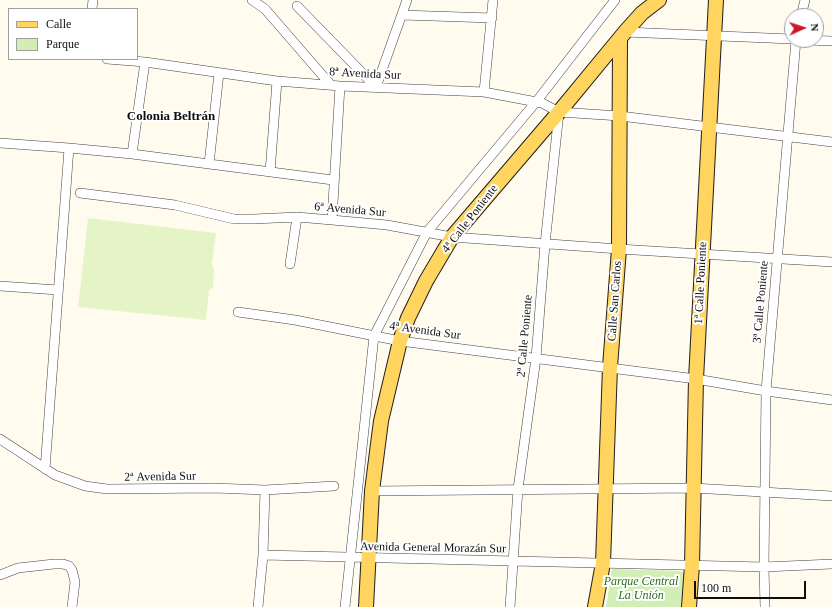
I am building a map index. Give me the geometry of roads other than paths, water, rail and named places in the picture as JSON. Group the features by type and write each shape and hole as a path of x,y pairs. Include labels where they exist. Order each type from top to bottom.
{"main road":[{"name":"4ª Calle Poniente","path":"366,607 372,491 385,400 400,341 408,318 426,281 452,237 642,13 659,0"},
{"name":"1ª Calle Poniente","path":"689,607 692,565 696,379 716,0"},
{"name":"Calle San Carlos","path":"595,607 603,563 610,367 619,249 620,116 623,35"}],"street":[{"path":"252,0 265,9 330,84"},
{"path":"297,6 376,87 407,0"},
{"path":"484,92 494,0"},
{"path":"345,607 374,336 427,232 536,102 615,0"},
{"path":"402,15 492,18"},
{"path":"623,35 784,39"},
{"name":"3ª Calle Poniente","path":"765,607 766,391 795,48"},
{"name":"8ª Avenida Sur","path":"120,60 145,62 277,81 330,84 340,86 484,92 542,103 559,112 620,116 832,142"},
{"path":"132,154 145,62"},
{"path":"209,164 219,73"},
{"path":"270,172 277,81"},
{"path":"332,220 333,180 340,86"},
{"name":"2ª Calle Poniente","path":"510,607 518,489 536,358 545,244 559,112"},
{"path":"0,143 132,154 333,180"},
{"path":"45,469 69,148"},
{"name":"6ª Avenida Sur","path":"80,193 175,205 234,219 297,217 387,225 452,237 832,262"},
{"path":"290,264 297,217"},
{"path":"0,286 58,290"},
{"name":"4ª Avenida Sur","path":"238,312 295,320 400,341 610,367 832,400"},
{"name":"2ª Avenida Sur","path":"0,439 45,469 65,480 85,486 107,489 214,488 265,490 334,486"},
{"path":"372,491 694,488 832,496"},
{"path":"258,607 263,555 265,490"},
{"name":"Avenida General Morazán Sur","path":"263,555 369,559 764,567 832,564"},
{"path":"0,575 18,568 54,564 69,566 72,570 75,582 72,607"}],"district":[{"name":"Colonia Beltrán","path":"171,117"}],"park label":[{"name":"Parque Central La Unión","path":"641,589"}]}
